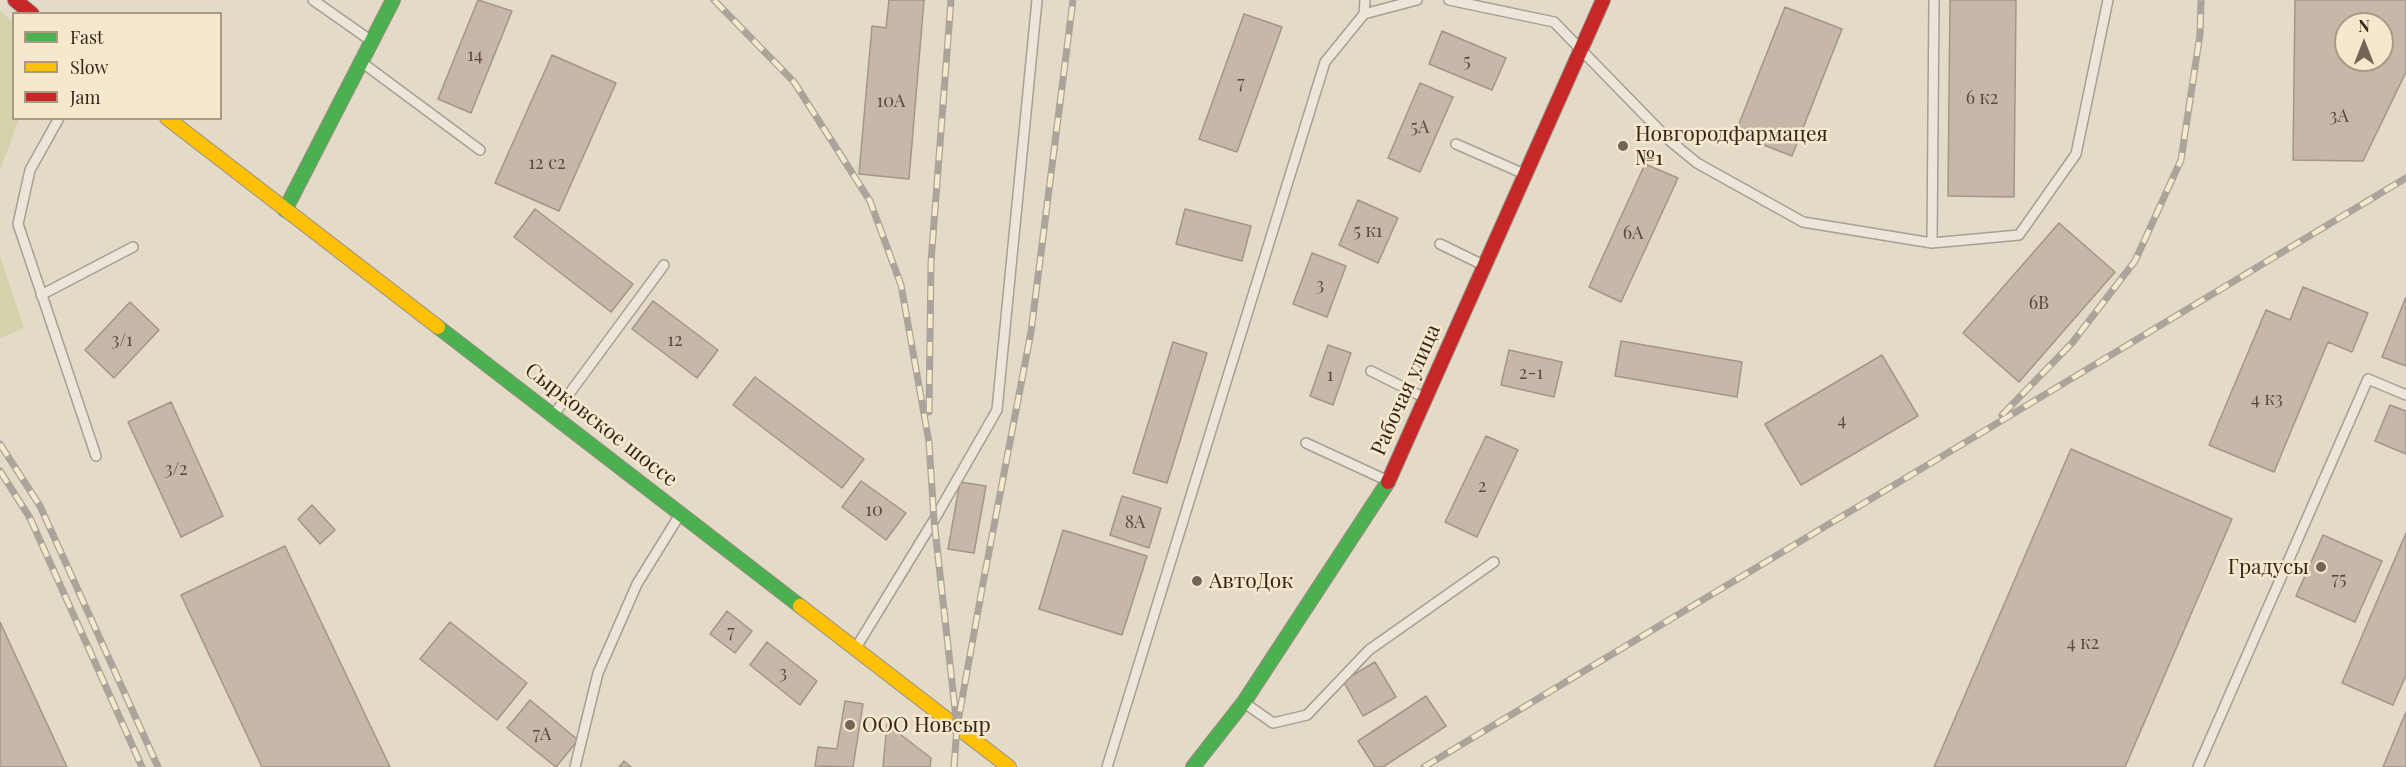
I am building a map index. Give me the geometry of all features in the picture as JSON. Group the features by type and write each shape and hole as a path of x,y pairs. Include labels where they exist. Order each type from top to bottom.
{"main road":[{"path":"15,0 30,12"},
{"path":"285,210 393,0"},
{"name":"Рабочая улица","path":"1193,767 1244,702 1388,481 1603,0"},
{"name":"Сырковское шоссе","path":"170,120 1009,767"}],"lane":[{"path":"313,0 372,42"},
{"path":"855,648 998,410 1037,0"},
{"path":"1364,14 1365,0"},
{"path":"1107,767 1324,62 1364,14 1417,0"},
{"path":"1449,0 1554,22 1669,140 1697,163 1803,222 1932,243 2019,235 2076,154 2108,0"},
{"path":"1932,243 1934,0"},
{"path":"361,62 480,150"},
{"path":"59,120 30,170 18,224 96,456"},
{"path":"1456,144 1526,175"},
{"path":"1440,244 1485,266"},
{"path":"41,295 134,247"},
{"path":"553,415 664,265"},
{"path":"1371,371 1425,399"},
{"path":"2198,767 2368,379 2406,395"},
{"path":"1306,443 1388,481"},
{"path":"575,767 598,673 637,584 681,513"},
{"path":"1244,702 1273,723 1307,715 1369,650 1494,562"}],"shaded area":[{"path":"0,11 12,21 12,120 19,120 0,170"},
{"path":"0,256 24,328 0,338"}],"building":[{"path":"478,0 512,11 471,113 438,99"},
{"path":"889,0 924,0 909,179 859,174 872,26 886,28"},
{"path":"1950,0 2016,0 2014,197 1948,196"},
{"path":"2295,0 2406,0 2406,72 2363,161 2293,160"},
{"path":"1785,7 1842,29 1792,156 1735,134"},
{"path":"1244,14 1282,27 1237,152 1199,139"},
{"path":"1442,31 1506,58 1492,90 1429,64"},
{"path":"552,55 616,83 559,211 495,183"},
{"path":"1420,83 1453,97 1420,172 1388,158"},
{"path":"1645,164 1678,178 1621,302 1589,287"},
{"path":"1358,200 1398,218 1378,263 1339,245"},
{"path":"535,209 633,284 611,312 514,237"},
{"path":"1185,209 1251,226 1242,261 1176,244"},
{"path":"2059,223 2115,272 2019,382 1963,333"},
{"path":"1312,253 1346,266 1327,317 1293,304"},
{"path":"2303,287 2368,313 2352,352 2328,342 2274,472 2209,445 2266,310 2290,320"},
{"path":"2406,297 2406,366 2382,357"},
{"path":"653,301 718,350 697,378 632,329"},
{"path":"130,302 159,330 114,378 85,350"},
{"path":"1621,341 1742,362 1737,397 1615,376"},
{"path":"1173,342 1207,353 1167,483 1133,473"},
{"path":"1328,345 1351,353 1333,405 1310,396"},
{"path":"1509,350 1562,362 1554,397 1501,385"},
{"path":"1882,355 1918,416 1801,485 1765,424"},
{"path":"755,377 864,459 842,488 733,405"},
{"path":"171,402 223,516 181,537 128,422"},
{"path":"2390,405 2406,411 2406,454 2375,441"},
{"path":"1486,436 1518,450 1477,537 1445,522"},
{"path":"2071,449 2232,519 2125,767 1934,767"},
{"path":"861,481 906,513 886,540 842,507"},
{"path":"960,482 986,486 974,553 948,549"},
{"path":"1122,496 1161,508 1149,548 1110,535"},
{"path":"312,505 335,530 320,544 298,519"},
{"path":"1063,530 1147,556 1122,635 1039,609"},
{"path":"2406,533 2406,675 2393,705 2342,683"},
{"path":"2323,535 2382,561 2355,622 2296,596"},
{"path":"285,546 390,767 262,767 181,595"},
{"path":"727,611 752,631 735,653 710,634"},
{"path":"0,622 67,767 0,767"},
{"path":"450,622 527,683 497,720 420,659"},
{"path":"767,642 817,681 800,705 750,665"},
{"path":"1375,662 1396,697 1363,716 1343,681"},
{"path":"1426,696 1446,726 1383,767 1375,767 1358,741"},
{"path":"530,700 578,740 556,767 507,728"},
{"name":"ООО Новсыр","path":"845,701 863,704 853,767 815,766 818,747 837,749"},
{"path":"2406,712 2406,767 2383,767"},
{"path":"887,724 931,758 930,767 883,767"},
{"path":"624,761 631,767 619,767"}],"railway":[{"path":"714,0 794,82 870,201 901,285 929,442 934,520 957,727"},
{"path":"929,412 931,262 951,0"},
{"path":"954,767 957,727 1031,332 1073,0"},
{"path":"2002,415 2072,343 2135,261 2181,160 2200,34 2201,0"},
{"path":"1424,767 2406,178"},
{"path":"0,444 40,506 158,767"},
{"path":"0,471 30,518 142,767"}],"traffic: fast":[{"path":"285,210 393,0"},
{"path":"438,327 800,606"},
{"path":"1193,767 1244,702 1388,482"}],"traffic: slow":[{"path":"170,120 438,327"},
{"path":"800,606 1009,767"}],"traffic: jam":[{"path":"15,0 30,12"},
{"path":"1388,482 1603,0"}],"place":[{"name":"Новгородфармацея №1","path":"1623,146"},
{"name":"Градусы","path":"2321,567"},
{"name":"АвтоДок","path":"1197,581"},
{"name":"ООО Новсыр","path":"850,725"}]}
